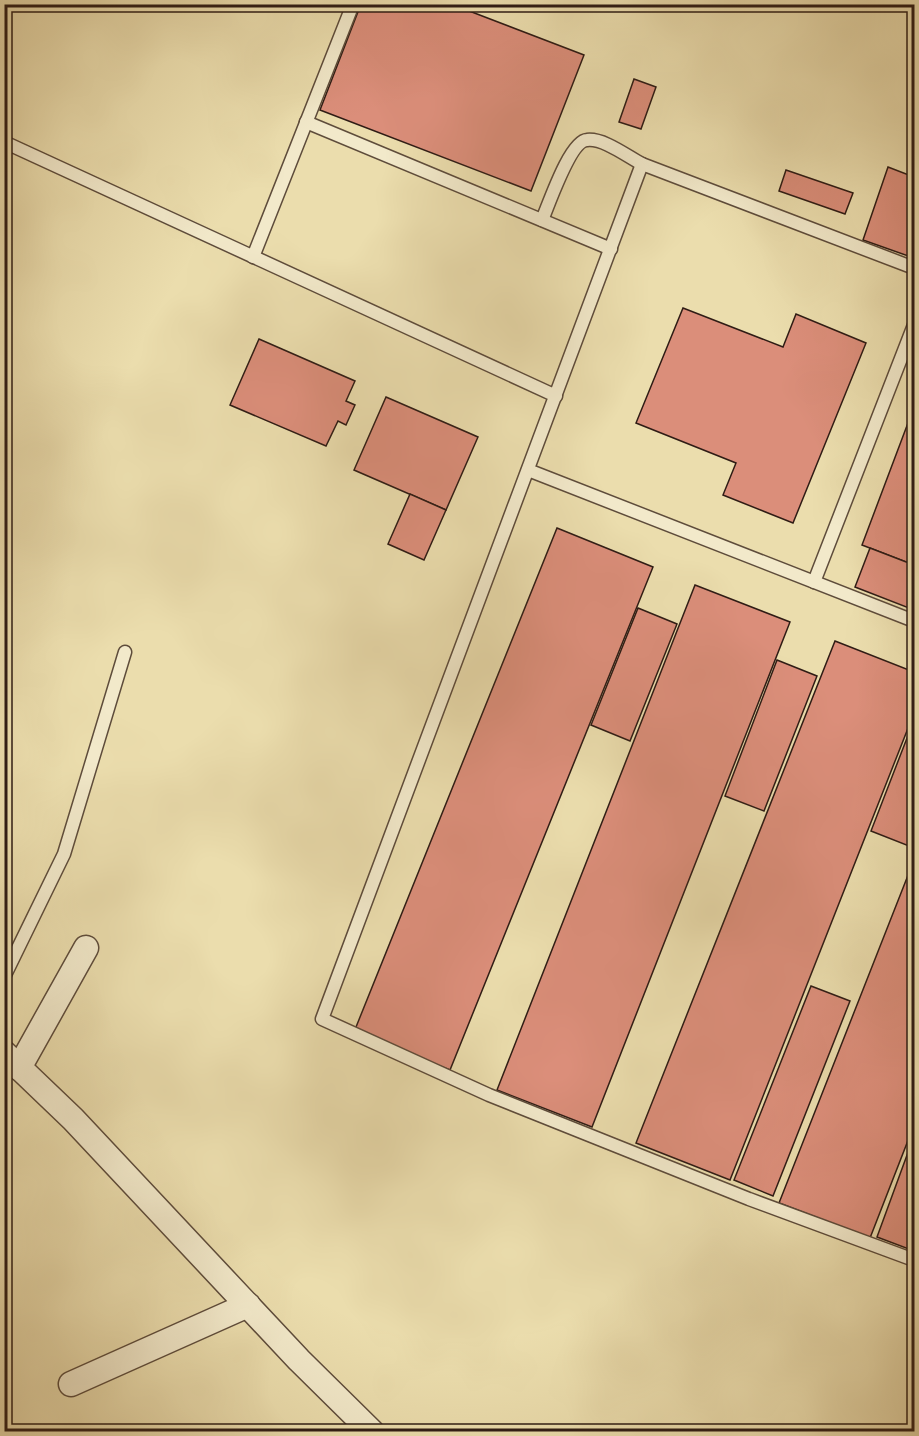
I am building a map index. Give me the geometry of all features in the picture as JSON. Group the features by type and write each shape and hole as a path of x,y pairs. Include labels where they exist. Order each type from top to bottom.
{"street":[{"path":"86,948 12,1060 73,1119 299,1360 372,1431"},
{"path":"71,1384 248,1305"}],"lane":[{"path":"253,257 353,4"},
{"path":"306,122 611,249"},
{"path":"542,220 571,153 580,142 587,139 598,141 642,164 915,268"},
{"path":"4,142 556,396"},
{"path":"642,164 322,1019 489,1095 748,1199 915,1260"},
{"path":"814,582 915,325"},
{"path":"528,470 915,621"},
{"path":"4,978 63,854 125,652"}],"building":[{"path":"361,4 451,4 584,55 531,191 320,110"},
{"path":"634,79 656,87 641,129 619,122"},
{"path":"888,167 914,177 914,258 863,240"},
{"path":"786,170 853,193 845,214 779,191"},
{"path":"683,308 783,347 796,314 866,343 793,523 723,495 736,463 636,423"},
{"path":"259,339 355,381 346,401 355,405 346,425 338,421 326,446 230,405"},
{"path":"386,397 478,437 446,510 354,470"},
{"path":"914,407 914,565 862,545"},
{"path":"410,494 446,510 424,560 388,544"},
{"path":"557,528 653,567 450,1070 354,1032"},
{"path":"870,548 914,565 914,610 855,587"},
{"path":"695,585 790,622 592,1127 497,1090"},
{"path":"638,608 677,624 630,741 591,725"},
{"path":"835,641 914,672 914,713 730,1180 636,1143"},
{"path":"777,660 817,676 764,811 725,796"},
{"path":"914,720 914,848 871,831"},
{"path":"914,860 914,1125 870,1238 779,1203"},
{"path":"811,986 850,1001 773,1196 734,1180"},
{"path":"914,1136 914,1251 877,1237"}]}
